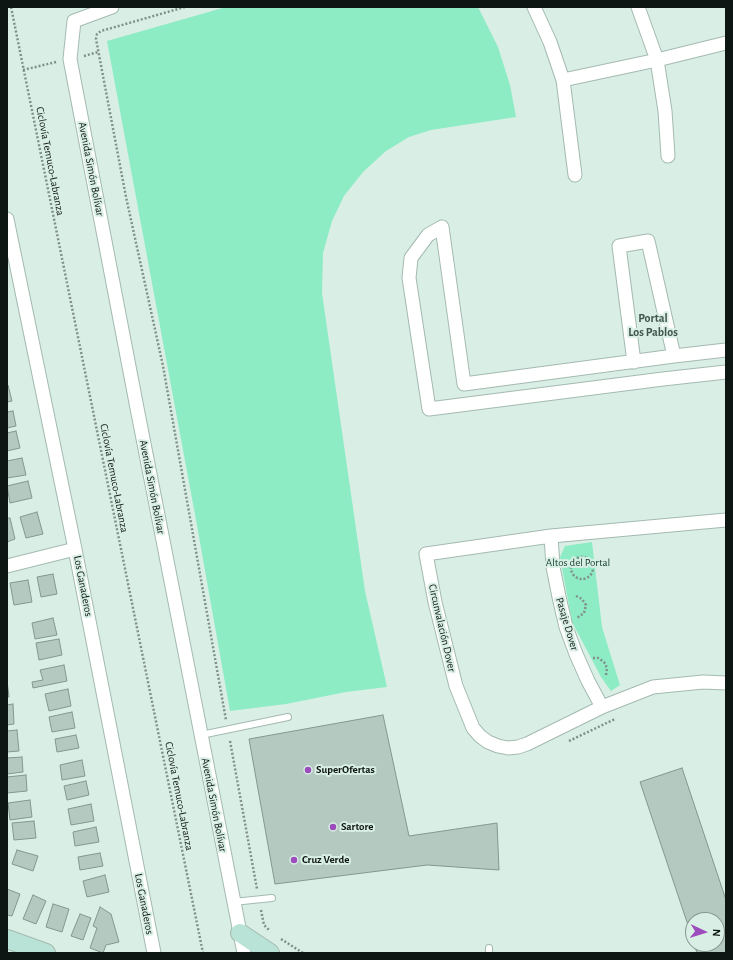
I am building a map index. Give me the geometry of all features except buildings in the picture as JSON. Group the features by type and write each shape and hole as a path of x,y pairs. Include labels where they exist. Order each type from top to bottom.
{"main road":[{"path":"240,933 270,953"},
{"path":"7,939 46,953"}],"street":[{"name":"Avenida Simón Bolívar","path":"112,7 74,21 70,59 244,953"},
{"path":"534,7 550,42 563,80 575,175"},
{"path":"638,7 657,60 665,111 668,156"},
{"path":"563,80 657,60 726,43"},
{"name":"Los Ganaderos","path":"7,219 76,549 154,953"},
{"path":"466,405 442,227 428,235 410,258 409,278 429,409 466,405 663,379 726,372"},
{"path":"634,362 619,246 648,241 674,356"},
{"path":"464,384 726,350"},
{"name":"Circunvalación Dover","path":"726,520 551,536 426,554 435,602 456,686 473,728 488,742 508,748 518,747 602,707 653,687 703,682 726,683"},
{"name":"Pasaje Dover","path":"551,536 553,567 566,627 588,681 602,707"},
{"path":"7,566 76,549"}],"lane":[{"path":"201,735 288,717"},
{"path":"233,902 272,898"}],"path":[{"name":"Ciclovía Temuco-Labranza","path":"11,7 203,953"},
{"path":"185,7 101,31 97,34 96,39 126,197 163,366 264,925 272,932"},
{"path":"583,557 592,563 593,571 588,578 580,579 573,574 572,566 576,560 583,557"},
{"path":"572,619 581,616 586,608 582,599 576,596"},
{"path":"591,659 598,658 604,662 607,668 606,675"},
{"path":"564,744 618,718"},
{"path":"276,936 304,953"}],"green space":[{"path":"226,7 478,7 498,47 510,85 516,117 431,130 409,137 386,151 363,172 344,196 332,221 323,253 322,293 365,591 387,687 346,692 286,704 230,711 107,41"},
{"name":"Altos del Portal","path":"592,542 602,627 620,685 611,691 601,677 572,622 560,557 565,546"}],"place":[{"name":"SuperOfertas","path":"308,770"},
{"name":"Sartore","path":"333,827"},
{"name":"Cruz Verde","path":"294,860"}],"district":[{"name":"Portal Los Pablos","path":"653,325"}]}
